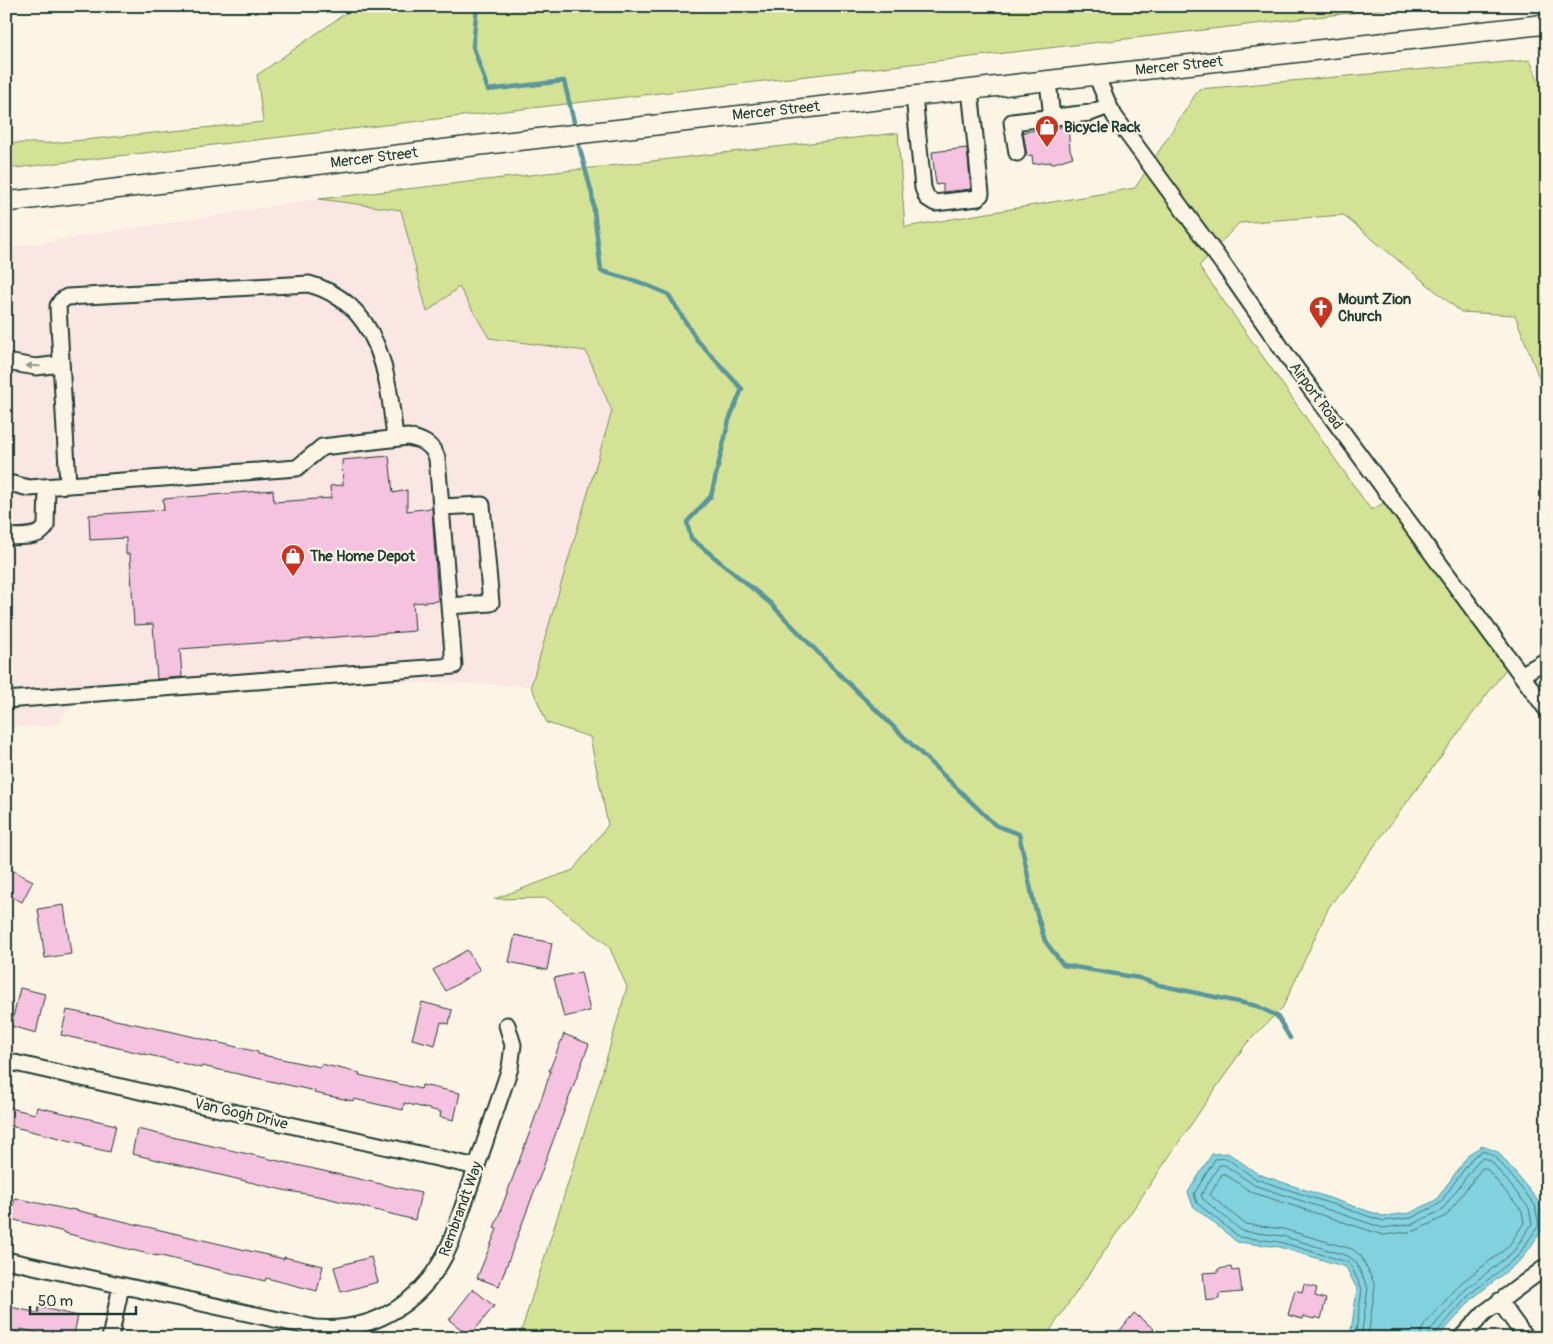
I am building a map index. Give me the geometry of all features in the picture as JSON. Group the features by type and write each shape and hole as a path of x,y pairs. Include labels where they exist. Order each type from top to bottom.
{"main road":[{"name":"Mercer Street","path":"6,202 576,134 1547,24"}],"street":[{"name":"Airport Road","path":"1096,75 1109,106 1154,171 1225,267 1294,366 1547,710"},
{"path":"1048,81 1052,118"},
{"path":"914,96 923,188 927,198 935,203 978,198 981,194 970,90"},
{"path":"1016,153 1012,122 1090,113 1109,106"},
{"path":"68,486 58,306 67,297 309,284 319,286 337,296 359,314 368,327 385,368 395,438"},
{"path":"6,362 36,367 61,364"},
{"path":"6,485 13,484 29,488 68,486 297,468 322,447 408,437 421,440 431,446 437,458 454,666 6,700"},
{"path":"6,536 38,534 44,531 46,526 46,487"},
{"path":"6,496 29,488"},
{"path":"441,507 482,505 491,603 449,606"},
{"path":"1521,674 1547,660"},
{"name":"Rembrandt Way","path":"6,1260 315,1328 348,1328 368,1322 395,1310 412,1298 436,1272 451,1242 513,1058 513,1045 507,1025"},
{"name":"Van Gogh Drive","path":"6,1061 476,1167"},
{"path":"1461,1338 1499,1301 1547,1266"},
{"path":"110,1338 121,1286"},
{"path":"1499,1301 1526,1338"}],"shaded area":[{"path":"319,199 401,210 427,312 459,287 489,338 586,351 612,412 531,686 302,679 77,699 57,725 6,728 6,248"}],"green space":[{"path":"356,6 1410,6 6,169 6,143 53,143 263,122 257,75"},
{"path":"1530,60 1547,102 1547,393 1544,391 1515,315 1461,312 1343,215 1239,223 1199,266 1371,510 1389,500 1514,658 1329,907 1283,1007 1246,1044 1045,1338 519,1338 595,1098 627,987 609,946 547,898 494,899 573,870 608,825 590,737 547,723 531,686 612,411 586,351 489,338 459,287 427,312 401,210 319,199 898,133 905,227 1135,188 1199,89"}],"water":[{"path":"1482,1146 1498,1152 1540,1203 1545,1226 1522,1259 1473,1298 1438,1338 1350,1338 1357,1289 1346,1267 1279,1247 1237,1242 1193,1206 1188,1192 1212,1154 1228,1153 1258,1174 1383,1216 1410,1213 1436,1200 1470,1153"}],"building":[{"name":"Bicycle Rack","path":"1068,126 1070,150 1073,157 1051,164 1051,162 1033,164 1032,155 1027,156 1023,132"},
{"path":"967,148 971,189 943,192 943,184 936,185 932,152"},
{"name":"The Home Depot","path":"389,456 393,493 407,490 407,511 432,508 438,601 413,603 415,631 180,649 182,677 157,679 153,624 134,625 130,554 126,554 126,538 90,540 89,515 164,510 163,499 273,490 274,502 331,498 330,486 343,485 342,460"},
{"path":"6,867 33,881 22,902 6,894"},
{"path":"64,905 71,954 45,958 38,909"},
{"path":"515,935 552,943 547,970 509,962"},
{"path":"467,950 480,970 446,991 433,970"},
{"path":"581,972 590,1011 564,1017 554,978"},
{"path":"20,988 45,994 36,1033 11,1026"},
{"path":"422,1002 452,1010 449,1024 441,1022 435,1045 412,1039"},
{"path":"67,1010 169,1031 258,1052 258,1054 320,1067 321,1064 421,1089 422,1085 460,1093 454,1120 440,1117 441,1112 404,1103 403,1110 354,1099 353,1101 61,1035"},
{"path":"564,1034 589,1044 499,1286 477,1278 497,1229 494,1228 531,1129 551,1071 549,1071"},
{"path":"6,1107 35,1114 37,1107 116,1125 110,1152 6,1125"},
{"path":"137,1129 421,1193 415,1220 323,1197 283,1190 132,1154"},
{"path":"15,1198 71,1209 284,1259 284,1257 323,1266 317,1291 266,1278 265,1281 157,1256 10,1219"},
{"path":"371,1257 378,1282 341,1292 334,1267"},
{"path":"1231,1267 1232,1271 1239,1270 1242,1292 1219,1294 1219,1299 1206,1301 1203,1273 1218,1272 1218,1269"},
{"path":"1304,1284 1317,1288 1315,1296 1326,1299 1321,1319 1303,1316 1302,1319 1288,1315 1295,1290 1302,1292"},
{"path":"473,1289 494,1306 470,1336 449,1320"},
{"path":"6,1306 38,1313 39,1307 78,1316 73,1338 57,1338 21,1329 20,1333 6,1330"},
{"path":"1134,1313 1154,1329 1147,1338 1114,1338"}],"waterway":[{"path":"477,6 473,46 488,90 564,81 576,130"},
{"path":"577,138 592,194 601,271 639,282 668,294 697,340 742,389 729,420 711,496 687,522 691,538 770,603 841,676 995,825 1019,834 1034,904 1045,941 1063,965 1139,978 1159,985 1257,1006 1277,1016 1290,1038"}],"place":[{"name":"Bicycle Rack","path":"1047,148"},
{"name":"Mount Zion Church","path":"1321,329"},
{"name":"The Home Depot","path":"293,577"}]}
